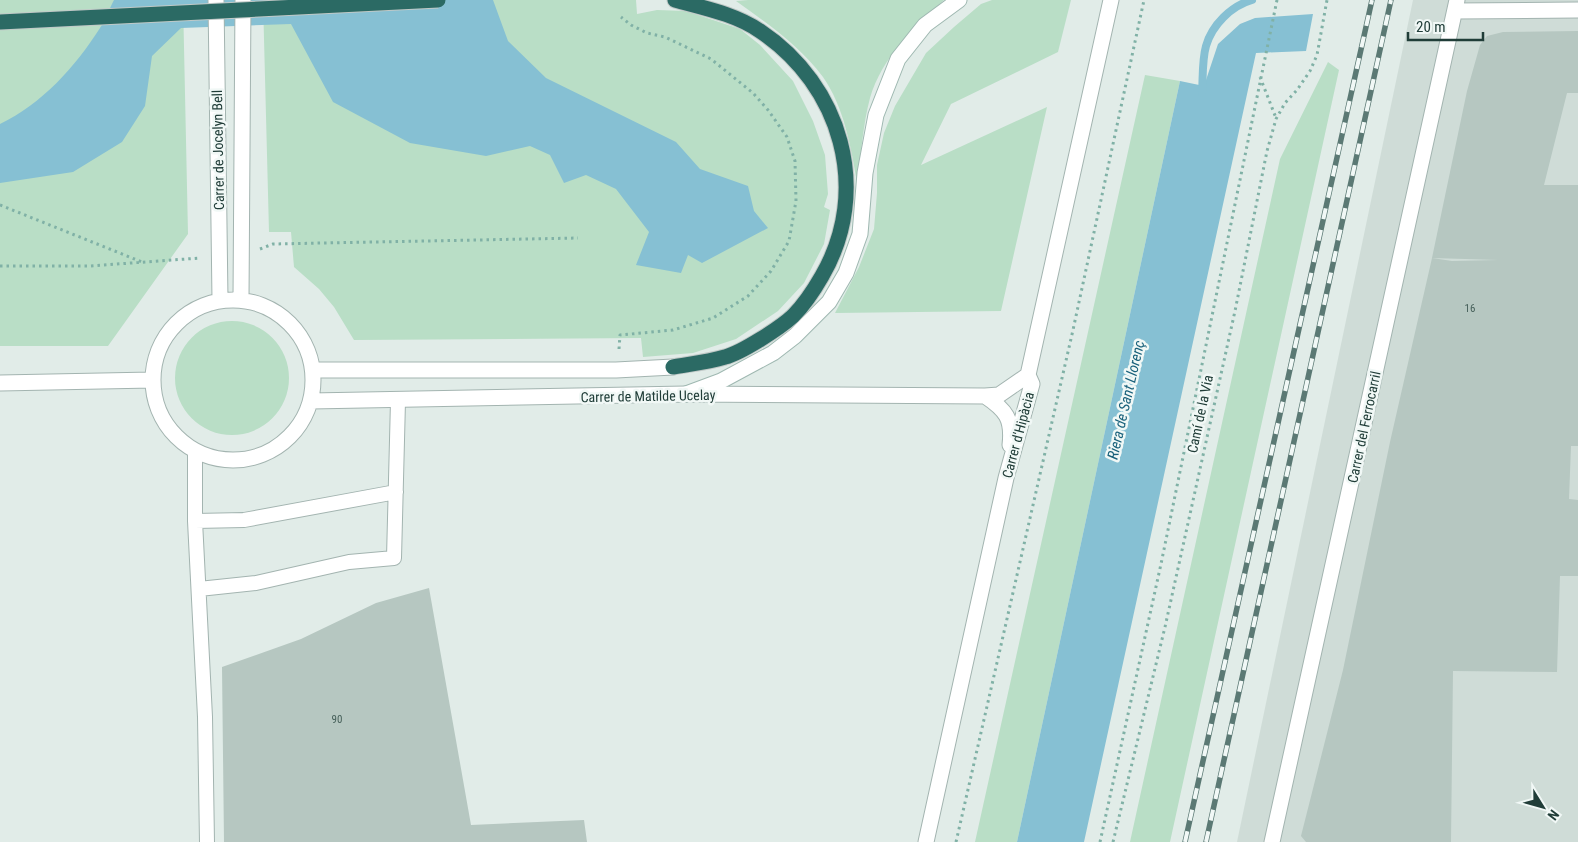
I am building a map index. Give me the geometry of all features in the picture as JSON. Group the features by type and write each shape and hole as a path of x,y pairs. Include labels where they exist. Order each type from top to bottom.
{"highway":[{"path":"0,22 438,0"},
{"path":"673,367 727,357 770,333 794,315 814,290 831,260 844,219 847,182 842,144 832,115 818,90 801,66 782,47 758,29 728,14 675,0"}],"street":[{"name":"Carrer de Jocelyn Bell","path":"216,0 220,300"},
{"name":"Carrer de Jocelyn Bell","path":"241,299 243,0"},
{"path":"686,394 721,381 773,353 795,336 829,302 846,273 860,234 865,174 876,115 898,59 925,24 959,0"},
{"name":"Carrer d'Hipàcia","path":"926,842 1006,478 1032,384 1028,375 1111,0"},
{"path":"1456,6 1578,10"},
{"name":"Carrer del Ferrocarril","path":"1272,842 1456,6"},
{"path":"241,299 267,306 289,322 305,344 313,370 311,401 301,423 286,441 265,454 242,460 218,459 195,452 172,434 157,409 152,380 155,358 164,337 179,319 198,307 220,300 241,299"},
{"name":"Carrer de Matilde Ucelay","path":"313,370 616,370 673,367"},
{"name":"Carrer de Matilde Ucelay","path":"311,401 398,401 686,394 999,396 1028,375"},
{"path":"0,383 152,380"},
{"path":"985,396 1000,406 1009,417 1011,437 1006,478"}],"lane":[{"path":"198,589 256,583 349,562 394,558 398,401"},
{"path":"195,452 195,522 205,717 207,842"},
{"path":"195,522 244,520 396,492"}],"path":[{"path":"956,842 1073,330 1144,0"},
{"path":"1100,842 1165,544 1277,0"},
{"name":"Camí de la Via","path":"1113,842 1165,627 1267,151 1276,119 1285,103 1310,71 1317,54 1327,0"},
{"path":"616,370 620,335 673,330 713,318 748,296 771,271 789,241 796,201 795,161 787,137 753,93 712,59 665,37 648,33 631,25 621,17"},
{"path":"1260,76 1276,119"},
{"path":"0,205 142,262"},
{"path":"241,255 273,244 578,238"},
{"path":"0,266 90,266 219,256"}],"shaded area":[{"path":"1413,0 1578,0 1578,842 1237,842"}],"green space":[{"path":"0,0 183,0 188,234 108,346 0,346"},
{"path":"263,0 636,0 637,14 657,10 686,11 740,29 760,45 793,81 813,121 825,155 828,194 824,207 830,210 824,244 804,283 778,311 736,339 693,353 643,357 641,338 354,340 334,307 319,289 294,267 291,232 269,232"},
{"path":"944,0 900,44 882,69 875,83 866,118 857,182 846,128 836,101 823,77 794,45 736,1"},
{"path":"992,0 1071,0 1058,52 951,104 921,165 1047,107 1001,311 835,313 859,267 874,229 877,165 884,133 895,106 926,53 981,4"},
{"path":"1328,62 1339,70 1170,842 1130,842 1280,159"},
{"path":"1145,75 1180,81 1017,842 975,842"},
{"path":"232,321 254,325 273,337 285,356 289,378 285,400 273,419 254,431 232,435 210,431 191,419 179,400 175,378 179,356 191,337 210,325"}],"water":[{"path":"114,0 493,0 508,41 546,78 676,142 700,169 748,186 754,211 768,228 702,263 688,255 681,273 636,265 649,232 616,189 586,175 564,183 550,155 530,146 486,156 410,143 333,102 291,24 181,28 152,56 145,106 122,142 73,172 0,183 0,124 15,116 44,95 80,57 102,25"},
{"name":"Riera de Sant Llorenç","path":"1313,14 1306,51 1256,53 1084,842 1017,842 1180,81 1204,86 1218,44 1240,24 1255,18"}],"building":[{"path":"1578,31 1578,93 1567,93 1544,185 1578,185 1578,446 1571,446 1569,499 1578,500 1578,576 1560,576 1557,672 1453,671 1451,842 1306,842 1301,836 1343,670 1390,442 1432,258 1467,91 1480,45 1487,36 1503,32","holes":["1432,258 1498,260 1452,261"]},
{"path":"429,588 471,825 584,820 587,842 224,842 222,667 301,639 376,603"}],"waterway":[{"path":"1202,93 1203,63 1209,38 1223,17 1237,7 1252,0"}],"railway":[{"path":"1185,842 1372,0"},
{"path":"1206,842 1391,0"}]}
